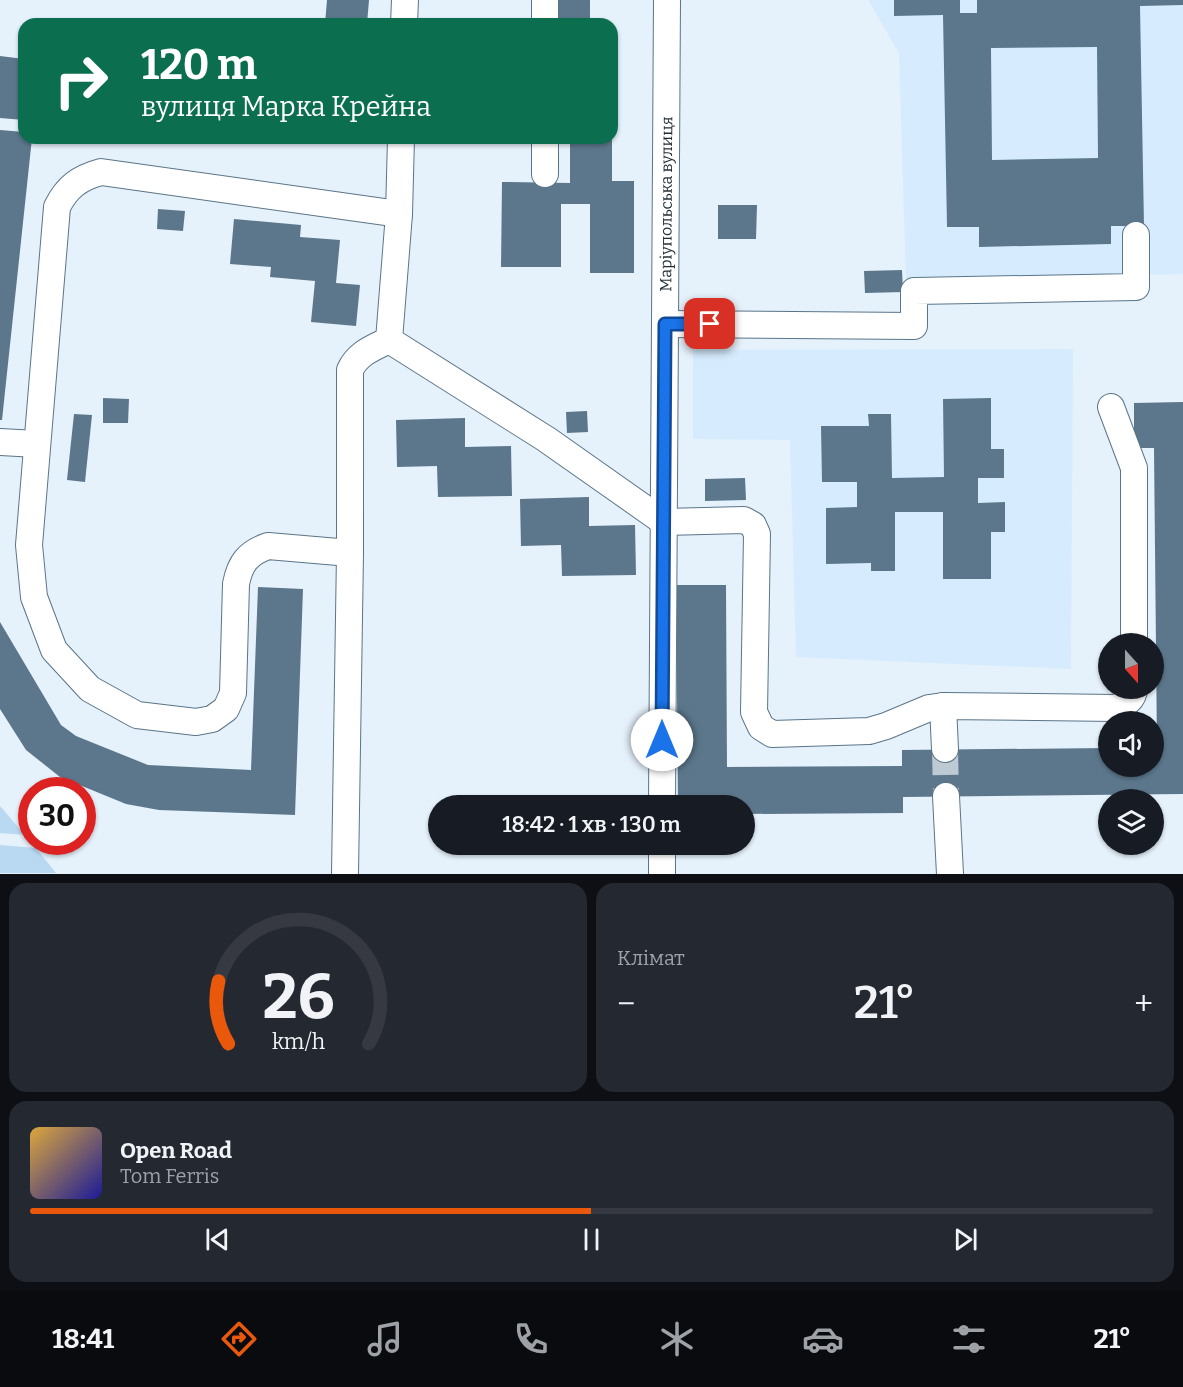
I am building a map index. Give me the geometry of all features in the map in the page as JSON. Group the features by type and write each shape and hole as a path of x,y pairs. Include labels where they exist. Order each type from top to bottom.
{"street":[{"path":"404,18 405,0"},
{"path":"545,0 545,18"},
{"name":"Маріупольська вулиця","path":"662,795 667,0"},
{"path":"389,340 399,214 401,144"},
{"path":"545,144 545,174"},
{"path":"350,553 268,546 255,550 245,559 238,570 237,577 233,693 226,709 213,719 196,722 137,715 90,689 54,650 34,597 29,545 57,207 64,194 74,183 101,172 399,214"},
{"path":"665,324 914,326 914,291 1136,287 1136,235"},
{"path":"389,340 546,439 664,522 744,520 753,525 757,534 754,712 760,727 772,734 869,731 929,708 943,706 1116,708 1127,704 1130,699"},
{"path":"345,874 350,553 350,370 355,359 389,340"},
{"path":"1111,407 1134,468 1134,633"},
{"path":"0,442 37,444"},
{"path":"943,706 945,749"},
{"path":"946,796 950,874"},
{"path":"662,855 662,874"}],"shaded area":[{"path":"868,0 1183,0 1183,274 906,281 899,53"},
{"path":"1073,349 1071,669 796,657 790,440 693,439 693,350"},
{"path":"0,806 18,827 18,834 0,833"},
{"path":"0,845 18,846 18,855 42,855 56,873 0,873"}],"building":[{"path":"327,0 369,0 368,18 326,18"},
{"path":"548,0 590,0 590,18 548,18"},
{"path":"894,0 960,0 960,13 977,13 977,0 1183,0 1183,5 1140,6 1144,226 1111,226 1111,244 979,247 979,227 947,227 943,15 894,16","holes":["1097,47 1098,158 992,160 991,48"]},
{"path":"0,56 18,58 18,120 0,118"},
{"path":"0,130 18,132 18,144 31,144 2,420 0,420"},
{"path":"570,144 612,144 612,181 634,181 634,273 590,273 590,204 561,204 561,267 501,267 502,182 570,183"},
{"path":"718,205 757,205 756,239 718,239"},
{"path":"158,209 185,211 183,231 157,229"},
{"path":"234,219 301,225 300,237 340,240 336,283 360,285 356,326 311,322 315,281 270,277 271,267 230,264"},
{"path":"902,270 903,292 865,293 864,271"},
{"path":"103,398 129,399 128,423 103,423"},
{"path":"991,398 991,449 1004,449 1004,478 978,478 978,503 1005,502 1005,532 991,532 991,579 943,579 943,512 895,512 895,571 871,571 871,563 826,564 826,508 857,507 857,482 822,482 821,426 869,426 868,414 891,414 892,478 944,477 943,399"},
{"path":"1183,402 1183,794 1164,794 1164,789 1098,789 1098,795 903,797 903,813 755,814 755,795 678,795 676,585 726,585 727,767 902,766 902,750 1098,748 1098,777 1164,777 1164,711 1157,711 1157,699 1164,699 1164,633 1156,633 1154,448 1134,448 1134,403"},
{"path":"587,411 588,432 567,433 566,412"},
{"path":"74,414 92,415 85,482 67,480"},
{"path":"465,418 465,447 511,446 512,496 438,497 437,466 397,467 396,420"},
{"path":"745,478 746,500 705,501 705,479"},
{"path":"589,497 589,526 635,525 636,575 562,576 561,545 521,546 520,499"},
{"path":"258,587 303,589 295,815 159,810 126,804 96,792 96,777 60,777 26,750 0,709 0,622 61,725 76,736 148,765 251,770"}],"tunnel":[{"path":"945,749 946,796"}],"route":[{"path":"662,740 665,324 710,324"}]}
